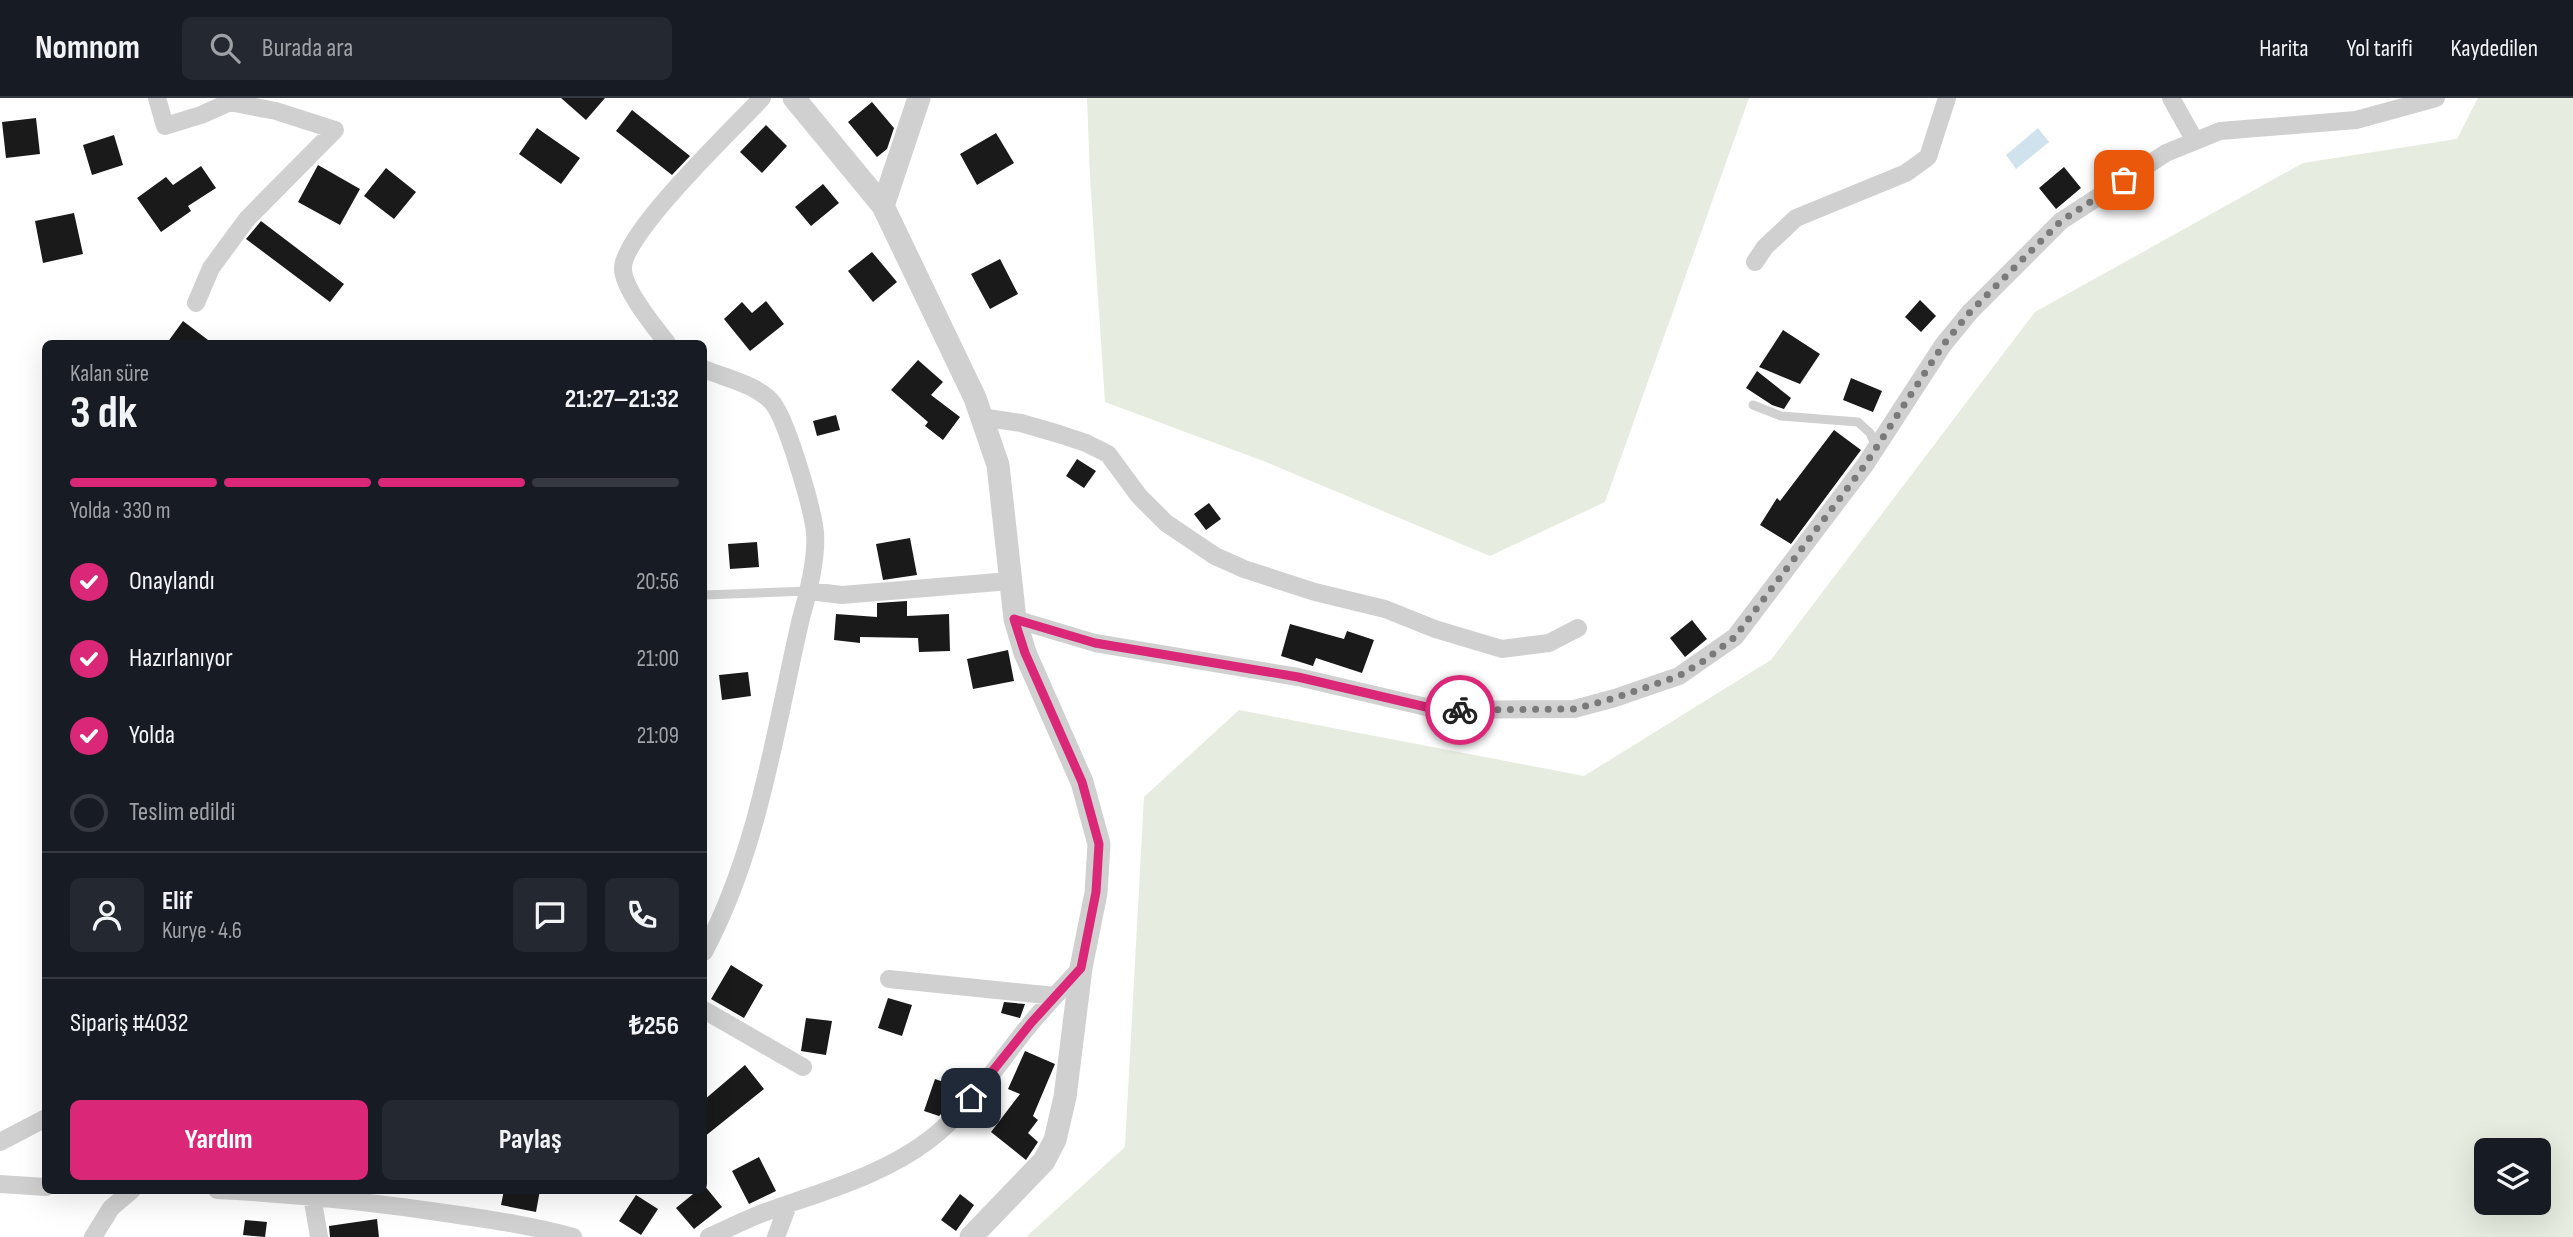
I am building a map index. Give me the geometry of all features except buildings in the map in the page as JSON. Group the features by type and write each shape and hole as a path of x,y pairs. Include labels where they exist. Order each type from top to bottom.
{"street":[{"path":"157,98 165,126 234,100 335,130 247,219 211,268 196,303"},
{"path":"665,340 637,301 623,270 625,253 662,204 762,98"},
{"path":"794,98 883,206 975,398 998,465 1014,619 1025,653 1082,782 1099,844 1096,892 1081,968 1065,1097 1055,1140 1044,1161 971,1237"},
{"path":"883,206 919,98"},
{"path":"1755,262 1765,247 1796,218 1906,173 1928,157 1947,98"},
{"path":"2171,98 2195,141"},
{"path":"1014,619 1095,643 1298,677 1439,710 1574,709 1679,676 1735,637 1877,447 1943,345 1970,312 2061,221 2166,153 2220,131 2356,120 2428,99"},
{"path":"707,370 758,391 777,408 791,443 815,534 809,591 749,847 707,946"},
{"path":"981,417 1021,423 1059,434 1108,454 1139,496 1166,523 1214,556 1244,569 1315,592 1385,609 1435,629 1502,649 1549,643 1578,628"},
{"path":"809,591 842,594 1010,581"},
{"path":"709,1237 843,1186 893,1163 929,1140 955,1117 988,1080 1031,1023 1081,968"},
{"path":"889,979 1055,996"},
{"path":"707,1012 803,1067"},
{"path":"0,1142 42,1120"},
{"path":"0,1184 42,1187"},
{"path":"93,1237 111,1208 127,1194"},
{"path":"280,1194 399,1198 573,1237"},
{"path":"312,1196 318,1237"},
{"path":"776,1237 788,1205"}],"lane":[{"path":"1753,405 1782,416 1858,422 1870,433 1877,447"},
{"path":"707,595 809,591"}],"shaded area":[{"path":"1087,98 1749,98 1605,502 1490,556 1266,462 1105,402"},
{"path":"2478,98 2573,98 2573,1237 1026,1237 1125,1147 1144,797 1239,710 1584,776 1771,660 2035,312 2303,163 2457,139"}],"water":[{"path":"2038,128 2049,142 2016,169 2006,155"}],"way so far":[{"path":"1460,710 1574,709 1679,676 1735,637 1865,465 1943,345 1970,312 2061,221 2124,180"}],"route":[{"path":"971,1098 1031,1023 1081,968 1096,892 1099,844 1082,782 1025,653 1014,619 1095,643 1298,677 1439,710 1460,710"}]}
